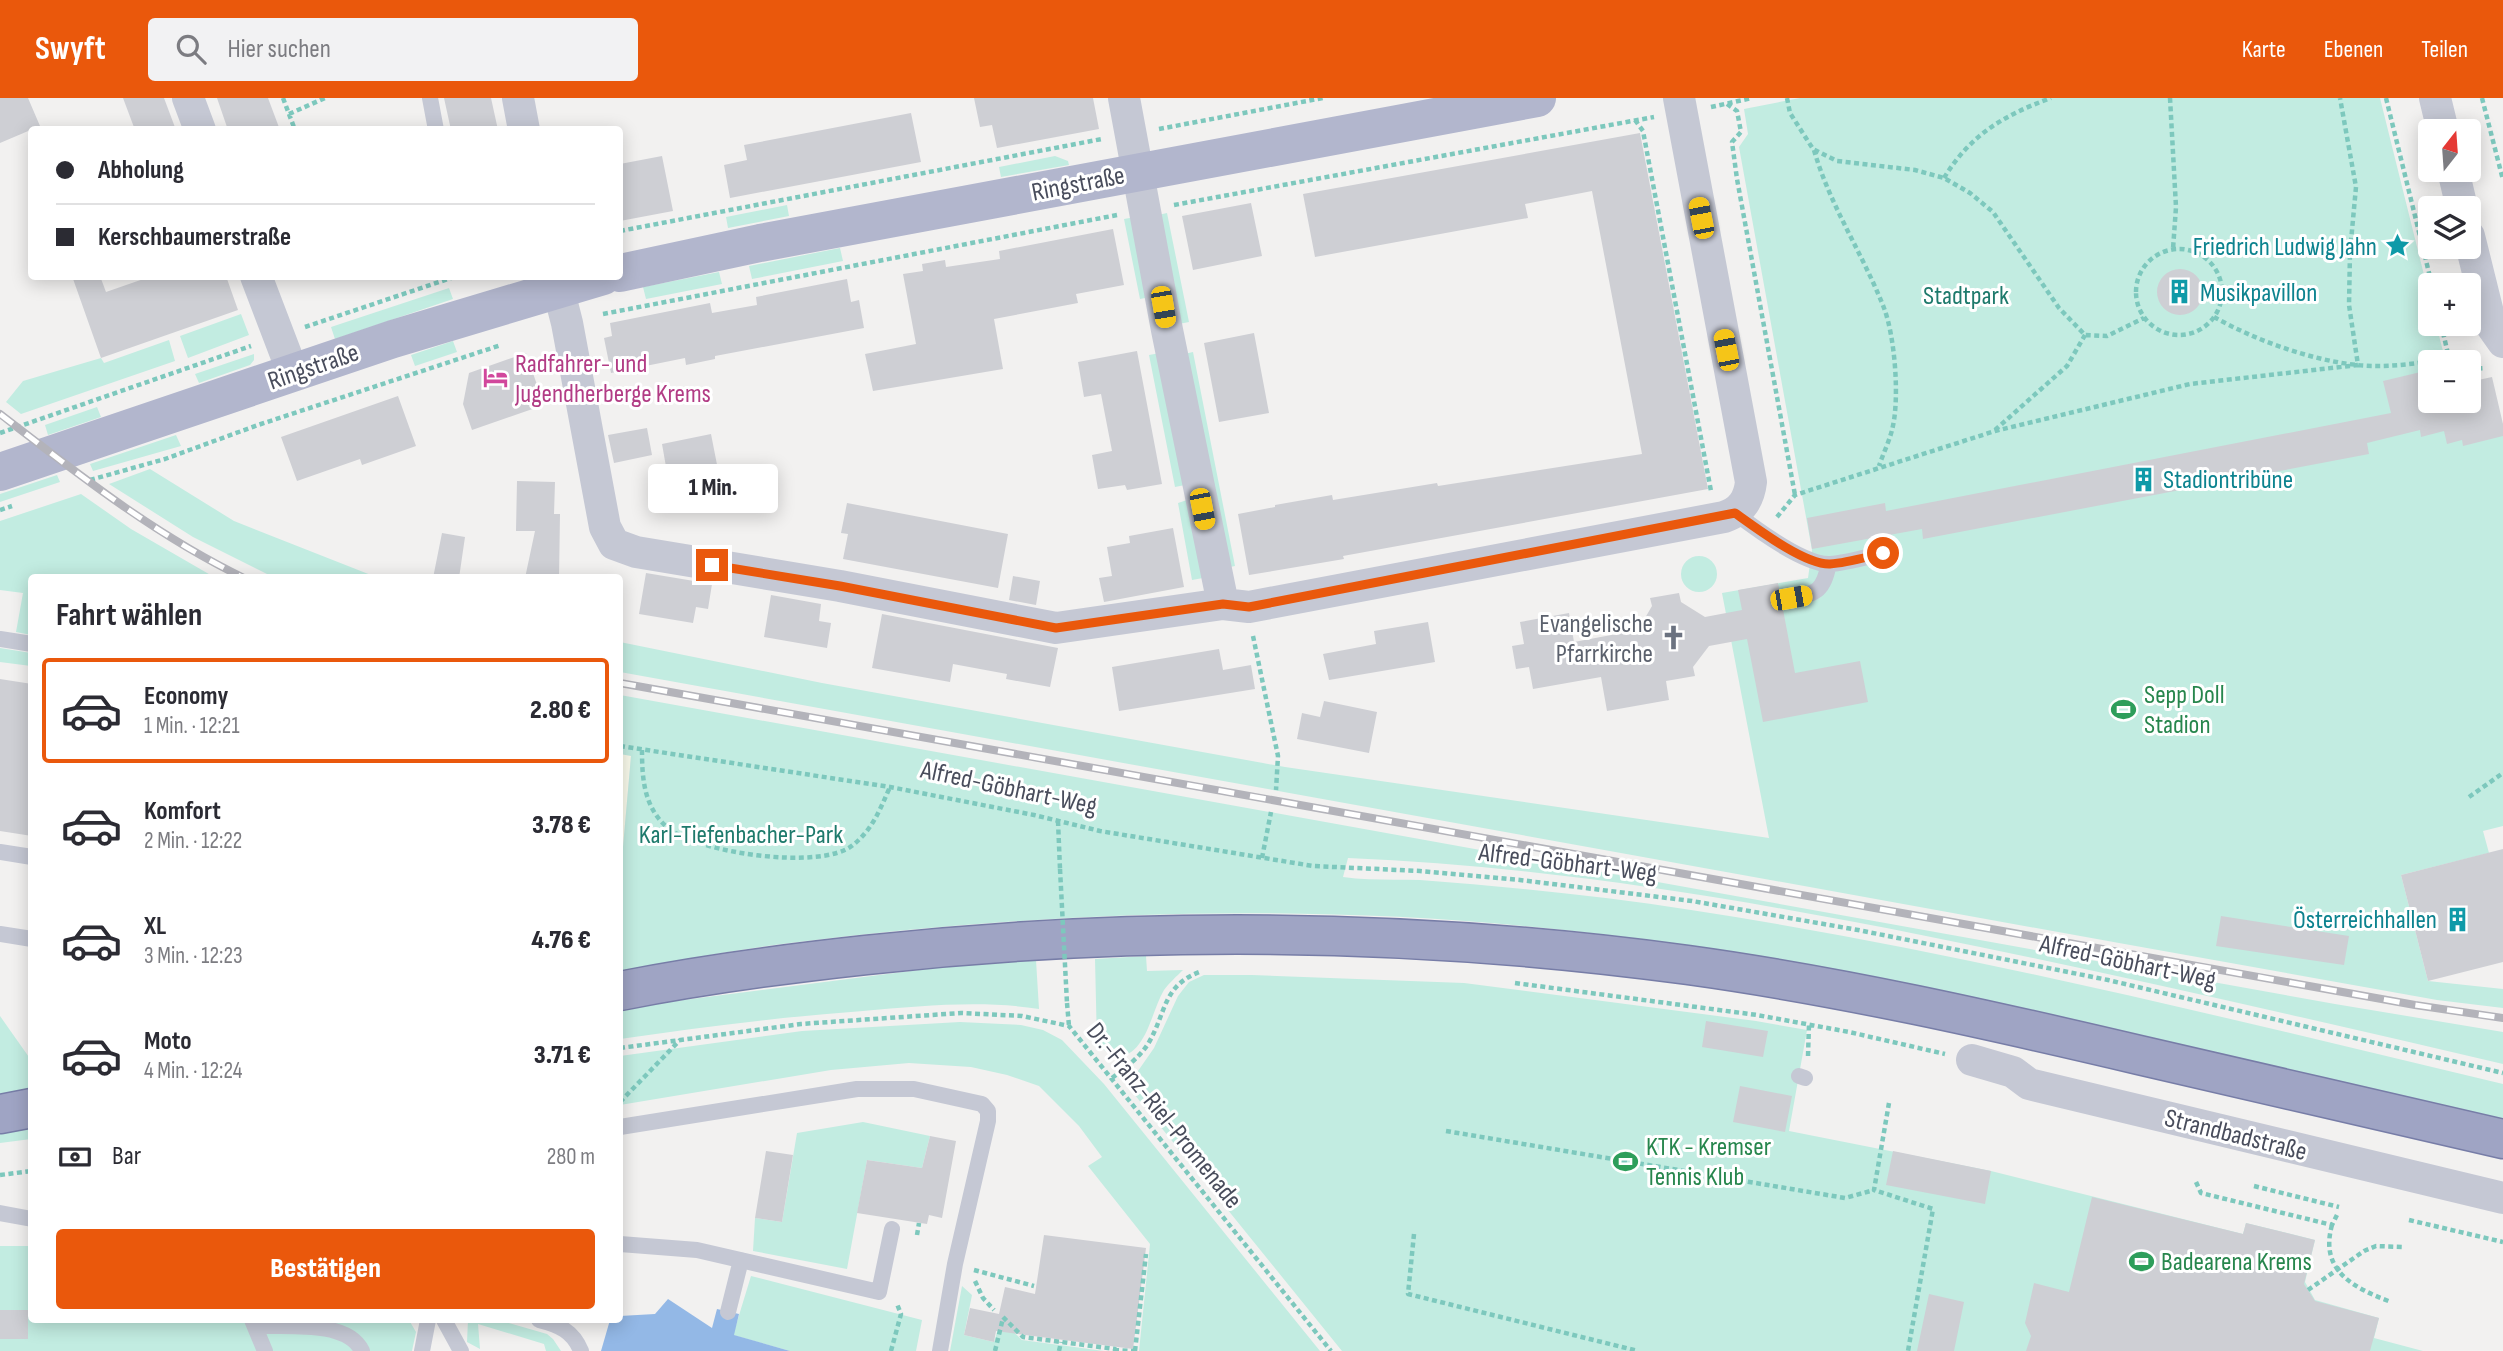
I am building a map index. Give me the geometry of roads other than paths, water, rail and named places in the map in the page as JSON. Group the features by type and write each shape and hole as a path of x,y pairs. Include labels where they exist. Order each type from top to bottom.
{"highway":[{"path":"623,991 789,963 942,946 1058,938 1186,934 1417,939 1561,950 1691,966 1941,1009 2503,1139"},
{"path":"0,1114 28,1109"}],"main road":[{"name":"Ringstraße","path":"623,272 760,243 1537,98"},
{"name":"Ringstraße","path":"13,468 556,283 576,280"}],"street":[{"path":"188,98 198,126"},
{"path":"517,98 523,126"},
{"path":"1124,98 1167,330 1223,604"},
{"path":"556,283 567,323 605,527 614,544 636,552 840,586 1056,628 1223,604 1249,607 1735,513 1749,496 1751,482 1679,98"},
{"path":"2435,98 2440,119"},
{"path":"2475,259 2491,325 2503,342"},
{"path":"258,280 293,373"},
{"name":"Strandbadstraße","path":"1972,1060 2012,1072 2029,1084 2503,1198"}],"lane":[{"path":"430,98 435,126"},
{"path":"1735,513 1811,561 1829,564 1883,553"},
{"path":"1791,598 1810,595 1824,585 1829,564"},
{"path":"0,639 28,643"},
{"path":"0,852 28,856"},
{"path":"0,934 28,938"},
{"path":"623,1127 857,1089 914,1089 982,1104 988,1111 988,1121 955,1264 940,1351"},
{"path":"0,1213 28,1218"},
{"path":"623,1244 697,1250 879,1292 892,1229"},
{"path":"728,1312 741,1260"},
{"path":"265,1351 254,1323 342,1332 358,1342 362,1351"},
{"path":"422,1351 427,1323"},
{"path":"446,1323 461,1351"},
{"path":"547,1323 567,1330 581,1351"}],"water":[{"path":"668,1299 712,1328 717,1309 739,1314 734,1335 790,1351 601,1351 609,1323 623,1323 623,1316 655,1314"}],"railway":[{"path":"0,414 148,523 236,574"},
{"path":"623,684 2415,1005 2503,1018"}],"place":[{"name":"Friedrich Ludwig Jahn","path":"2397,246"},
{"name":"Musikpavillon","path":"2180,292"},
{"name":"Radfahrer- und Jugendherberge Krems","path":"495,378"},
{"name":"Stadiontribüne","path":"2143,479"},
{"name":"Evangelische Pfarrkirche","path":"1673,638"},
{"name":"Sepp Doll Stadion","path":"2124,709"},
{"name":"Österreichhallen","path":"2457,919"},
{"name":"KTK - Kremser Tennis Klub","path":"1626,1161"},
{"name":"Badearena Krems","path":"2141,1261"}],"park label":[{"name":"Stadtpark","path":"1966,295"},
{"name":"Karl-Tiefenbacher-Park","path":"741,834"}]}
